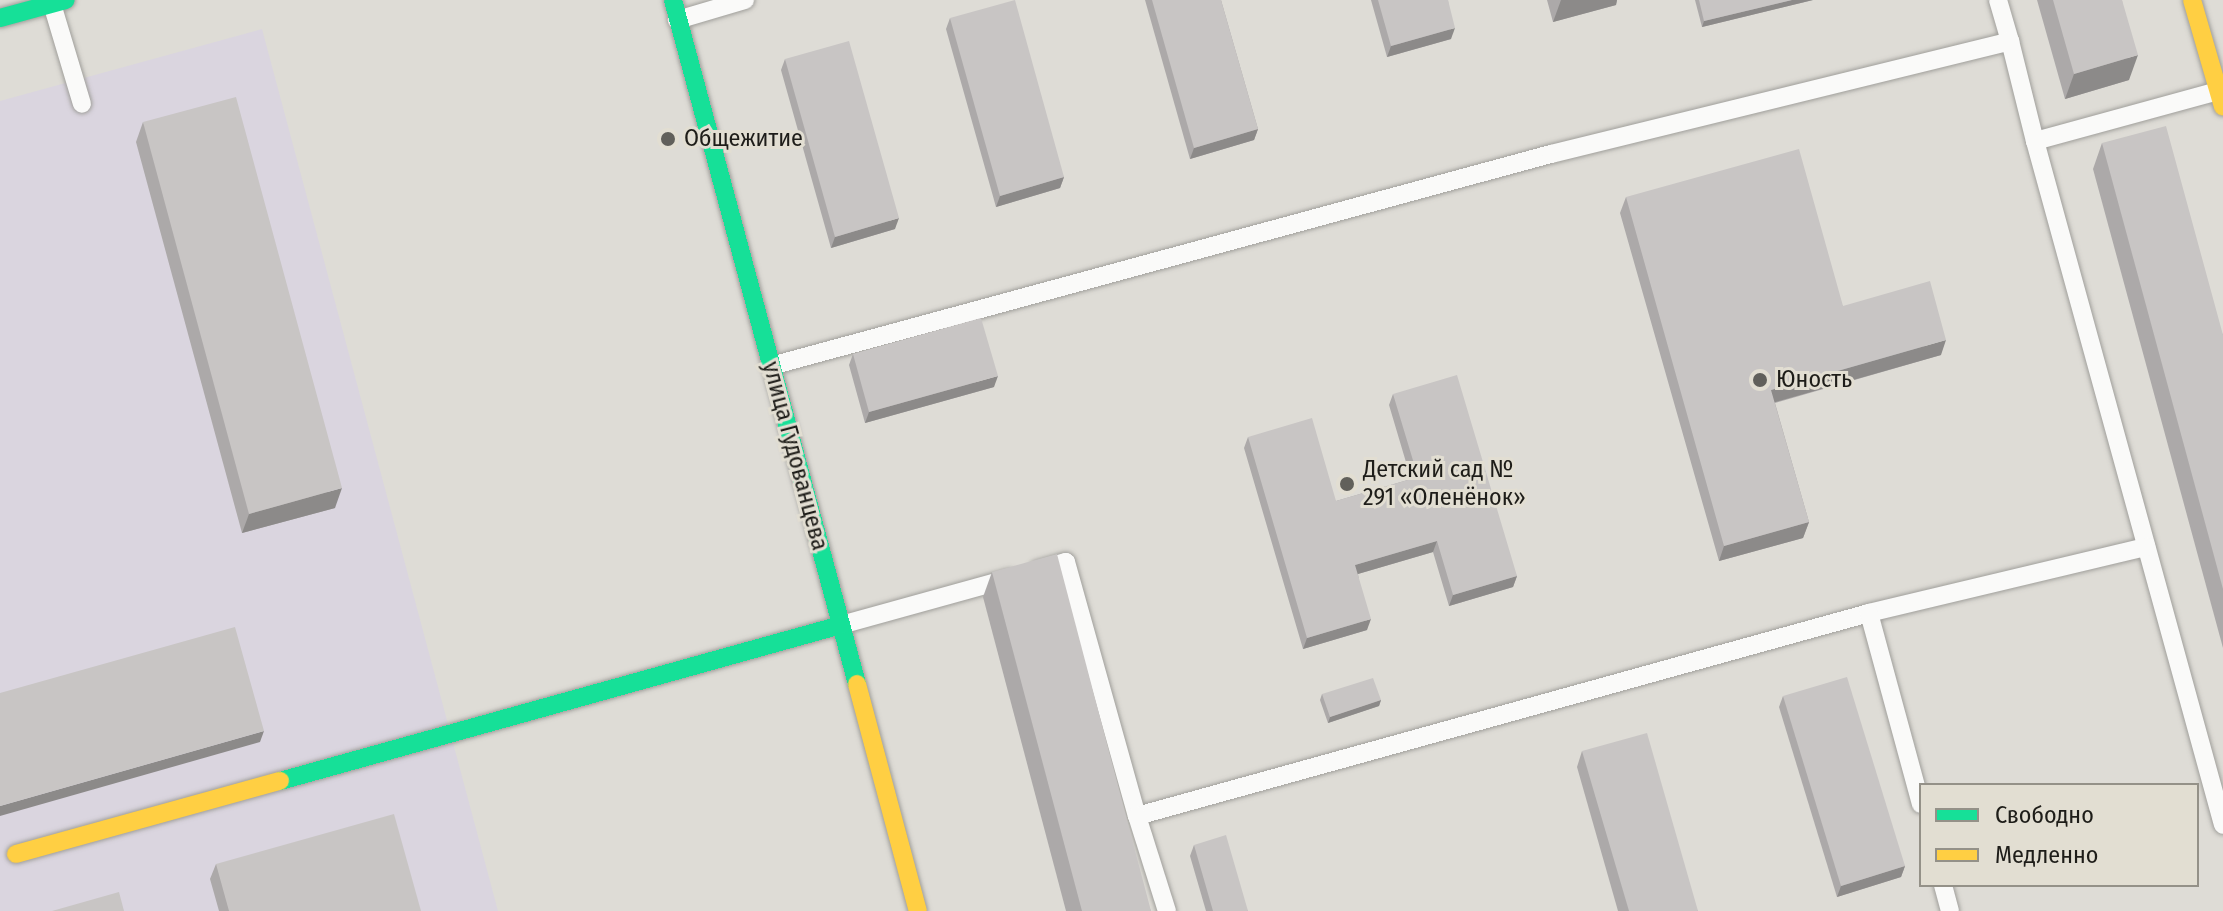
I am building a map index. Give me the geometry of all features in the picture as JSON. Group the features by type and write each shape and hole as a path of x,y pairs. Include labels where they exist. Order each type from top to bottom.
{"street":[{"name":"улица Гудованцева","path":"673,0 918,911"},
{"path":"2192,0 2220,99"},
{"path":"0,18 59,2"},
{"path":"16,854 841,625"}],"lane":[{"path":"677,20 745,0"},
{"path":"1998,0 2223,825"},
{"path":"59,2 82,104"},
{"path":"771,366 1551,154 2010,41"},
{"path":"2035,141 2220,99"},
{"path":"1137,816 1869,613 2146,547"},
{"path":"841,625 1066,562 1137,816 1167,911"},
{"path":"1869,613 1919,797"},
{"path":"1944,887 1950,911"}],"shaded area":[{"path":"262,29 498,911 0,911 0,101"}],"building":[{"path":"1015,0 1064,177 1000,196 950,18"},
{"path":"1152,0 1221,0 1258,129 1194,148"},
{"path":"1378,0 1448,0 1455,28 1391,46"},
{"path":"1699,0 1792,0 1704,21"},
{"path":"2053,0 2122,0 2138,55 2074,74"},
{"path":"849,41 899,218 835,237 785,59"},
{"path":"236,97 342,488 249,514 143,122"},
{"path":"2166,126 2223,335 2223,589 2102,143"},
{"name":"Юность","path":"1799,149 1843,306 1930,281 1946,340 1771,390 1809,522 1724,546 1626,197"},
{"path":"981,318 998,376 869,412 853,354"},
{"path":"1457,375 1517,576 1453,595 1437,541 1355,565 1371,619 1307,638 1248,437 1312,418 1336,501 1418,477 1393,394"},
{"path":"1057,554 1151,911 1082,911 992,572"},
{"path":"235,627 264,731 0,806 0,693"},
{"path":"1847,677 1905,866 1841,886 1783,696"},
{"path":"1373,678 1381,700 1330,717 1322,694"},
{"path":"1647,733 1698,911 1629,911 1582,751"},
{"path":"394,814 421,911 229,911 216,864"},
{"path":"1226,835 1248,911 1213,911 1194,845"},
{"path":"119,892 124,911 52,911"}],"traffic: fast":[{"path":"0,18 66,0"},
{"path":"673,0 857,684"},
{"path":"280,781 841,625"}],"traffic: slow":[{"path":"2192,0 2223,107"},
{"path":"857,684 918,911"},
{"path":"16,854 280,781"}],"place":[{"name":"Общежитие","path":"668,139"},
{"name":"Юность","path":"1760,380"},
{"name":"Детский сад № 291 «Оленёнок»","path":"1347,484"}]}
